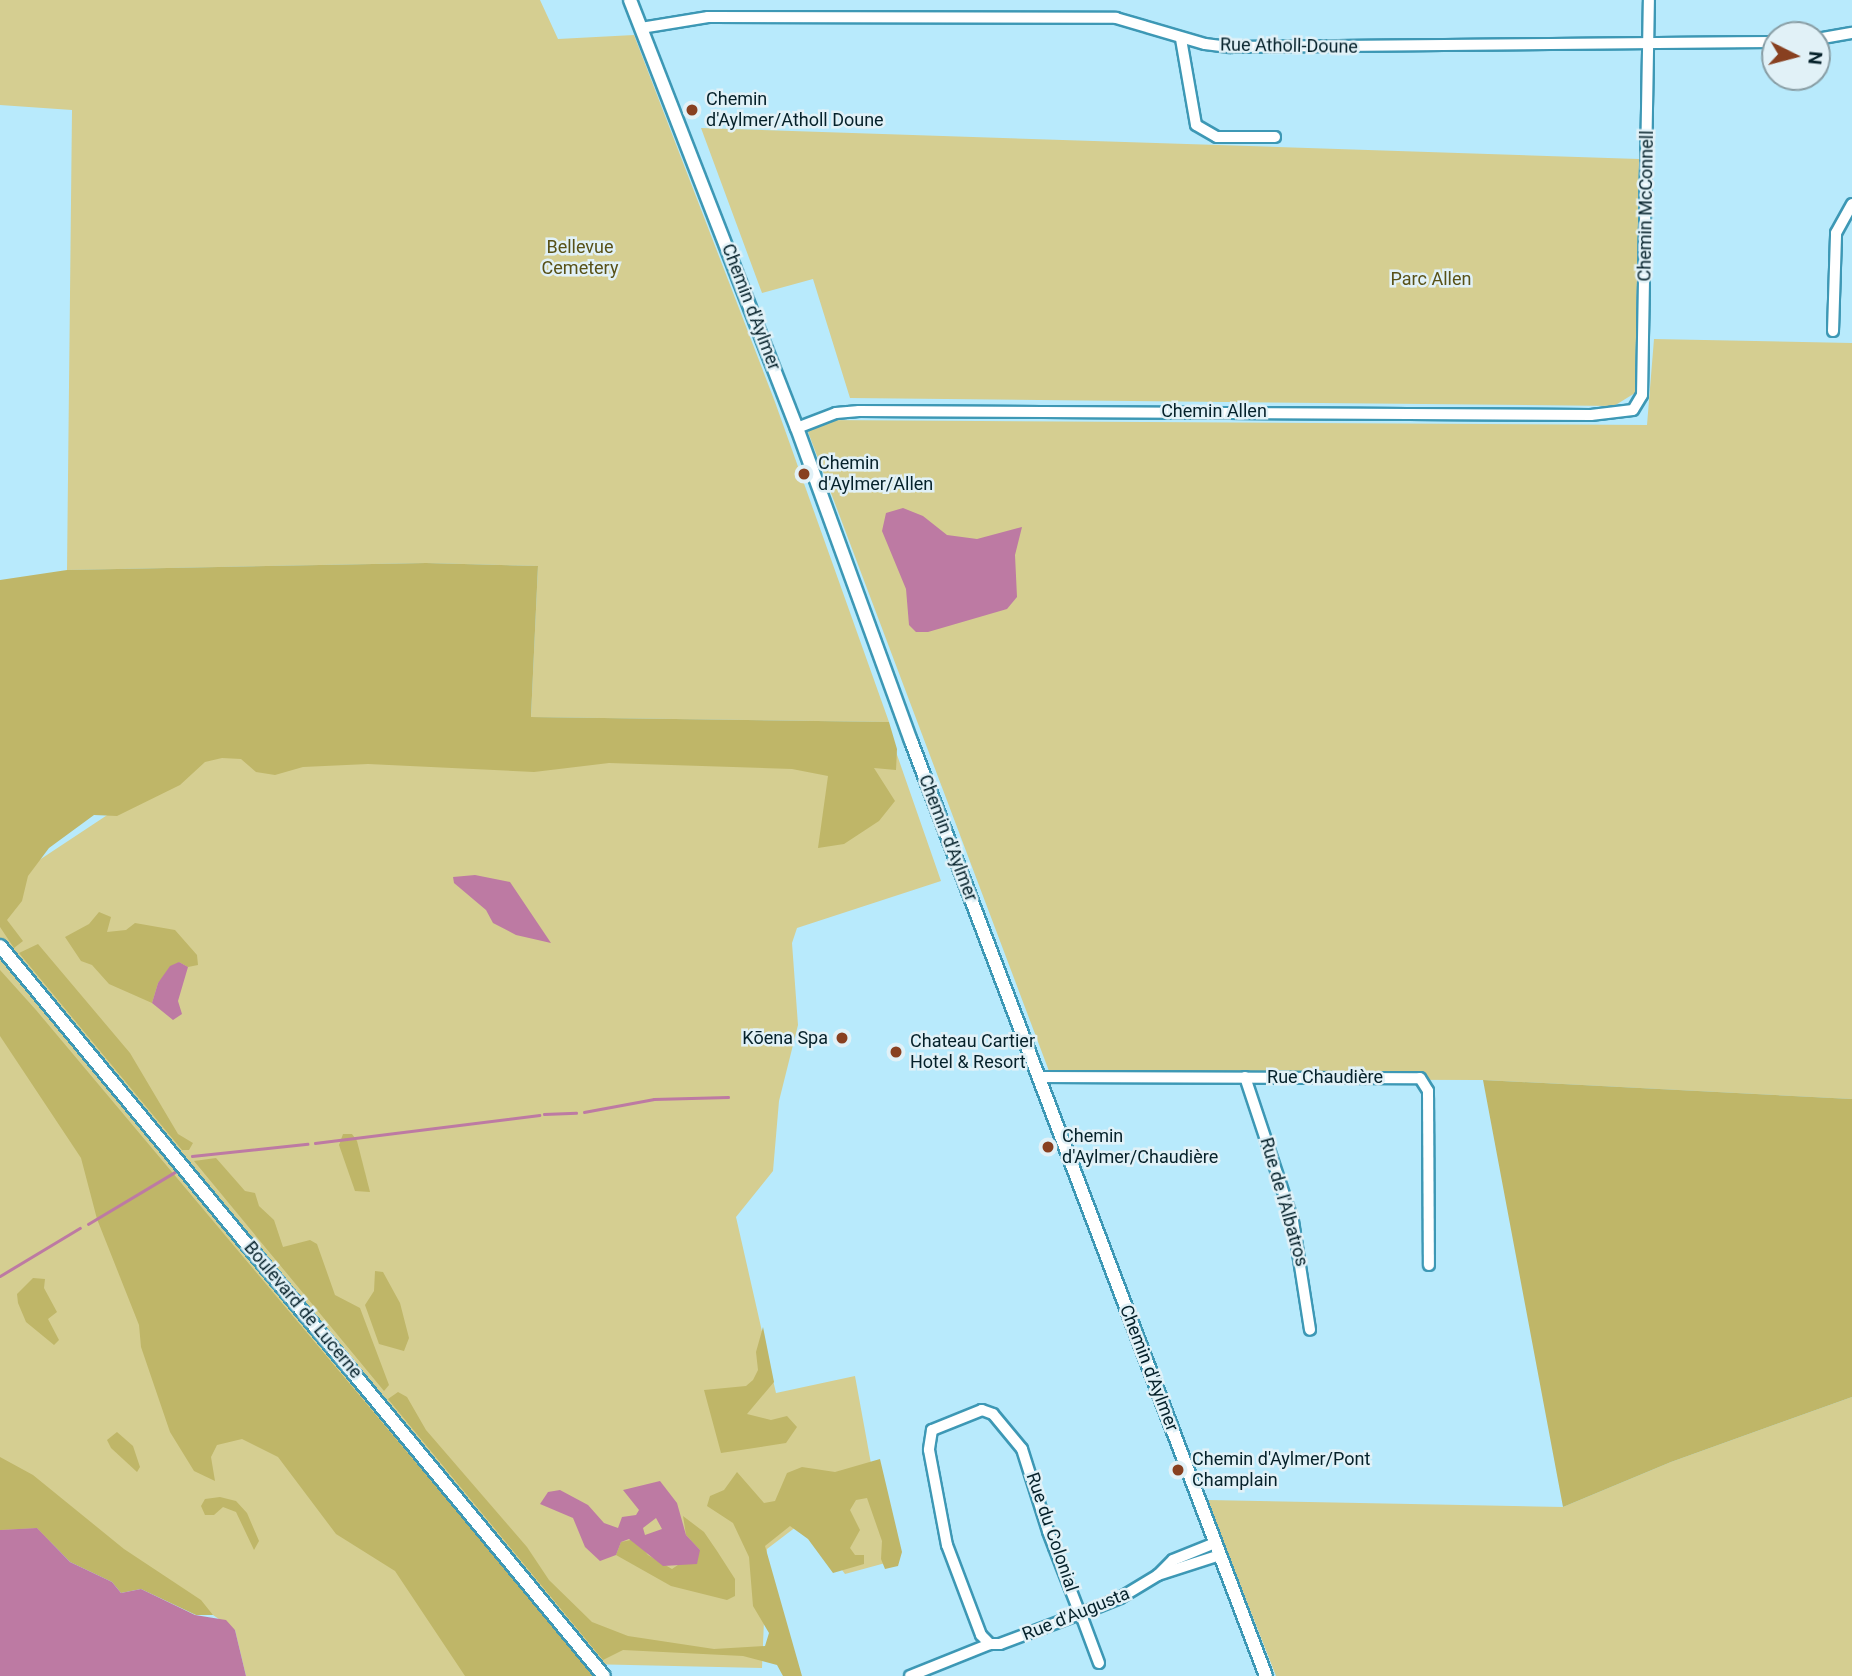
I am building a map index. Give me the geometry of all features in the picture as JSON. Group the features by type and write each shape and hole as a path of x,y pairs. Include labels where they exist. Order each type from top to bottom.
{"main road":[{"name":"Chemin d'Aylmer","path":"630,0 797,428 1266,1676"},
{"name":"Boulevard de Lucerne","path":"0,946 604,1676"}],"street":[{"name":"Chemin McConnell","path":"1633,410 1642,395 1649,0"},
{"name":"Rue Atholl-Doune","path":"641,28 708,17 1116,18 1181,38 1231,47 1648,46 1761,42"},
{"path":"1831,37 1852,33"},
{"path":"1181,38 1196,125 1217,136 1275,137"},
{"path":"1833,331 1836,233 1852,204"},
{"name":"Chemin Allen","path":"797,428 836,413 859,411 1591,415 1633,410"},
{"name":"Rue Chaudière","path":"1039,1077 1420,1078 1427,1083 1429,1265"},
{"name":"Rue de l'Albatros","path":"1245,1077 1293,1220 1310,1330"},
{"name":"Rue du Colonial","path":"990,1644 981,1635 947,1545 929,1441 937,1426 976,1410 988,1411 1024,1453 1099,1662"},
{"name":"Rue d'Augusta","path":"910,1676 990,1644 1080,1615 1132,1592 1158,1575 1173,1560 1217,1549"}],"green space":[{"name":"Bellevue Cemetery","path":"0,0 540,0 558,39 634,35 775,402 889,722 531,717 538,566 426,563 67,570 72,110 0,105"},
{"name":"Parc Allen","path":"701,128 1639,159 1635,393 1614,406 850,398 813,279 762,293"},
{"path":"1654,339 1852,343 1852,1099 1483,1080 1052,1079 808,432 820,420 1647,425"},
{"path":"895,749 941,881 797,928 792,943 798,1025 779,1101 773,1171 736,1217 776,1393 855,1376 889,1562 845,1574 805,1520 767,1549 762,1668 586,1664 585,1676 246,1676 235,1630 213,1615 47,1540 0,1530 0,886 201,753"},
{"path":"1852,1397 1852,1676 1276,1676 1207,1500 1563,1507 1671,1462"}],"shaded area":[{"path":"903,508 923,516 947,535 977,539 1022,527 1015,555 1017,597 1007,609 928,632 916,632 909,625 906,589 882,531 886,513"},
{"path":"426,563 538,566 531,717 889,722 897,749 896,770 874,768 895,801 879,821 844,844 818,848 828,776 792,769 609,763 534,772 368,764 303,767 275,775 256,772 241,759 222,758 205,762 180,785 117,816 94,815 49,848 28,876 22,901 7,920 23,941 14,948 0,927 0,580 67,570"},
{"path":"475,875 510,882 551,943 516,935 493,923 486,910 454,883 453,877"},
{"path":"99,912 111,917 107,932 126,930 135,923 175,930 197,955 198,965 188,967 179,962 158,983 152,1003 109,984 92,965 81,961 65,937 89,924"},
{"path":"38,944 130,1053 178,1134 193,1143 189,1150 182,1150 19,953"},
{"path":"179,962 188,967 178,1001 182,1014 173,1020 152,1003 158,983 170,966"},
{"path":"0,970 595,1676 465,1676 395,1571 336,1534 278,1457 242,1439 217,1445 211,1457 215,1481 194,1471 170,1432 141,1347 139,1325 97,1219 81,1158 0,1036"},
{"path":"1483,1080 1852,1099 1852,1397 1671,1462 1563,1507"},
{"path":"343,1134 352,1134 357,1141 370,1192 355,1191 339,1145"},
{"path":"216,1158 245,1191 255,1193 259,1206 274,1220 283,1247 310,1240 317,1244 335,1295 360,1308 389,1385 384,1391 194,1161"},
{"path":"375,1271 383,1272 400,1303 409,1338 404,1351 379,1344 365,1305 374,1291"},
{"path":"33,1278 45,1279 44,1288 57,1312 48,1319 59,1340 54,1345 26,1322 18,1303 17,1294"},
{"path":"763,1327 774,1382 747,1414 771,1420 787,1416 797,1427 786,1443 721,1453 704,1390 746,1386 753,1380 758,1370 756,1352"},
{"path":"398,1392 407,1397 426,1430 527,1547 549,1580 592,1622 628,1636 714,1649 765,1646 769,1633 753,1606 749,1557 733,1523 707,1506 710,1496 724,1490 737,1472 764,1503 775,1501 787,1473 802,1467 835,1472 880,1459 902,1552 898,1566 885,1569 881,1559 882,1541 867,1498 856,1500 850,1510 860,1530 850,1548 855,1555 864,1555 864,1564 833,1573 808,1539 790,1526 765,1546 802,1676 783,1676 777,1665 743,1656 623,1650 603,1660 388,1399"},
{"path":"117,1432 133,1446 140,1467 137,1472 111,1448 107,1440"},
{"path":"0,1457 33,1475 124,1549 201,1600 213,1615 196,1615 141,1589 121,1593 112,1582 70,1562 37,1528 0,1530"},
{"path":"660,1481 677,1503 686,1535 700,1550 697,1564 663,1566 629,1539 621,1542 616,1555 600,1561 585,1547 573,1518 540,1504 548,1492 560,1490 588,1505 604,1523 618,1528 622,1517 636,1515 639,1510 623,1490","holes":["656,1518 662,1529 645,1535 643,1528"]},
{"path":"220,1497 236,1501 247,1513 259,1541 254,1550 236,1512 223,1507 214,1515 205,1515 201,1506 205,1499"},
{"path":"683,1516 704,1532 717,1551 735,1579 735,1596 727,1600 671,1586 616,1555 621,1542 635,1539 648,1555 672,1569 700,1550 686,1535"},
{"path":"37,1528 70,1562 112,1582 121,1593 141,1589 195,1615 226,1620 235,1630 246,1676 0,1676 0,1530"}],"waterway":[{"path":"584,1112 654,1099 728,1097"},
{"path":"544,1114 576,1113"},
{"path":"315,1143 539,1115"},
{"path":"192,1156 307,1144"},
{"path":"88,1224 175,1172"},
{"path":"0,1276 80,1228"}],"place":[{"name":"Chemin d'Aylmer/Atholl Doune","path":"692,110"},
{"name":"Chemin d'Aylmer/Allen","path":"804,474"},
{"name":"Kōena Spa","path":"842,1038"},
{"name":"Chateau Cartier Hotel & Resort","path":"896,1052"},
{"name":"Chemin d'Aylmer/Chaudière","path":"1048,1147"},
{"name":"Chemin d'Aylmer/Pont Champlain","path":"1178,1470"}]}
